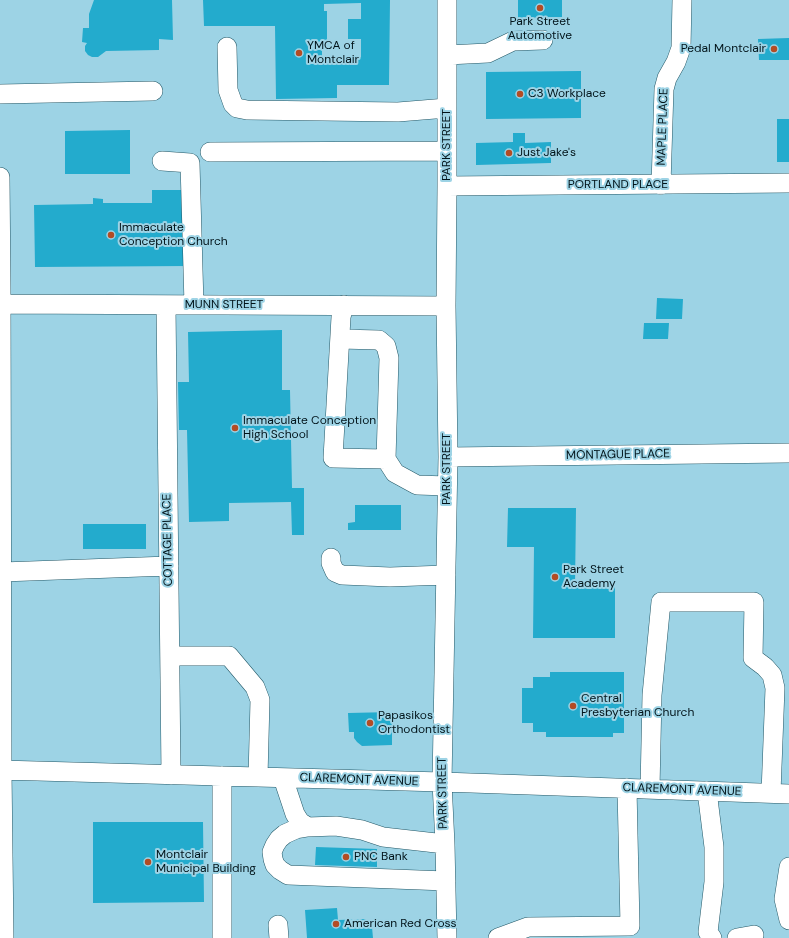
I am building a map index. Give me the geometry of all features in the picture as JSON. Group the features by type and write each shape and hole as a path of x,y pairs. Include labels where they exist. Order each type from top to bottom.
{"street":[{"name":"PARK STREET","path":"447,0 446,306 448,457 442,782 447,938"},
{"name":"MAPLE PLACE","path":"661,185 664,88 667,78 676,62 680,48 682,0"},
{"path":"447,55 488,53 513,41 543,40"},
{"path":"227,47 228,90 233,104 237,108 255,110 398,112 447,108"},
{"path":"0,94 153,91"},
{"path":"210,152 447,151"},
{"path":"162,161 190,163 194,305"},
{"path":"0,176 2,304 1,847 4,938"},
{"name":"PORTLAND PLACE","path":"447,186 789,183"},
{"name":"MUNN STREET","path":"2,304 446,306"},
{"name":"COTTAGE PLACE","path":"166,305 171,775"},
{"path":"344,305 341,317 333,458 386,459"},
{"path":"340,339 379,340 386,346 389,358 386,459 395,473 417,485 447,486"},
{"name":"MONTAGUE PLACE","path":"448,457 789,453"},
{"path":"331,558 331,563 335,572 342,576 390,577 446,575"},
{"path":"2,572 169,566"},
{"path":"650,789 652,695 661,602 754,602 753,658 765,667 772,675 775,688 780,793"},
{"path":"170,656 229,656 242,670 254,687 260,700 258,777"},
{"name":"CLAREMONT AVENUE","path":"1,770 780,793"},
{"path":"222,776 222,938"},
{"path":"284,778 297,818 308,827"},
{"path":"498,938 528,927 630,926 627,788"},
{"path":"707,791 714,847 714,882 708,932 712,938"},
{"path":"445,844 383,837 362,830 336,826 308,827 296,829 285,834 278,839 272,852 273,860 280,870 288,875 446,881"},
{"path":"789,867 784,899 789,920"}],"building":[{"path":"94,0 172,0 173,40 159,39 159,50 106,51 98,57 88,55 85,51 85,46 87,43 82,42 83,28 89,28 89,14"},
{"name":"YMCA of Montclair","path":"203,0 390,0 389,85 337,85 337,98 276,99 275,26 204,26","holes":["361,3 361,19 348,19 348,39 361,39 361,57 322,58 322,48 327,48 327,11 324,11 324,4"]},
{"name":"Park Street Automotive","path":"518,0 562,0 562,17 518,18"},
{"name":"Pedal Montclair","path":"789,38 789,60 759,60 758,39"},
{"path":"581,71 581,118 486,119 486,72"},
{"path":"777,119 789,119 789,162 777,162"},
{"path":"130,130 130,174 65,174 65,131"},
{"path":"513,133 525,133 525,143 551,142 551,163 476,165 476,143 513,142"},
{"name":"Immaculate Conception Church","path":"152,190 188,190 189,266 35,267 34,205 93,204 93,198 103,199 103,203 152,203"},
{"path":"657,298 683,299 682,319 656,319"},
{"path":"644,323 669,323 668,339 643,339"},
{"path":"282,330 282,390 290,390 292,488 304,488 304,535 292,535 291,502 229,503 229,521 189,522 187,430 179,430 178,382 189,382 188,332"},
{"path":"355,505 401,505 401,530 348,530 348,523 355,522"},
{"path":"508,508 576,508 575,587 615,587 615,638 533,638 534,547 507,547"},
{"path":"83,524 146,524 146,549 83,549"},
{"name":"Central Presbyterian Church","path":"550,672 624,672 624,733 613,733 613,737 546,737 546,732 533,732 533,723 522,723 522,688 533,688 533,677 550,677"},
{"name":"Papasikos Orthodontist","path":"392,712 392,745 362,746 354,738 354,732 349,732 348,713"},
{"name":"Montclair Municipal Building","path":"93,822 203,822 204,902 93,903"},
{"name":"PNC Bank","path":"316,847 377,849 377,867 315,865"},
{"name":"American Red Cross","path":"337,908 338,920 366,919 366,928 372,927 373,938 307,938 305,910"}],"place":[{"name":"Park Street Automotive","path":"540,8"},
{"name":"Pedal Montclair","path":"774,49"},
{"name":"YMCA of Montclair","path":"299,53"},
{"name":"C3 Workplace","path":"520,94"},
{"name":"Just Jake's","path":"509,153"},
{"name":"Immaculate Conception Church","path":"111,235"},
{"name":"Immaculate Conception High School","path":"235,428"},
{"name":"Park Street Academy","path":"555,577"},
{"name":"Central Presbyterian Church","path":"573,706"},
{"name":"Papasikos Orthodontist","path":"370,723"},
{"name":"PNC Bank","path":"346,857"},
{"name":"Montclair Municipal Building","path":"148,862"},
{"name":"American Red Cross","path":"336,924"}]}
